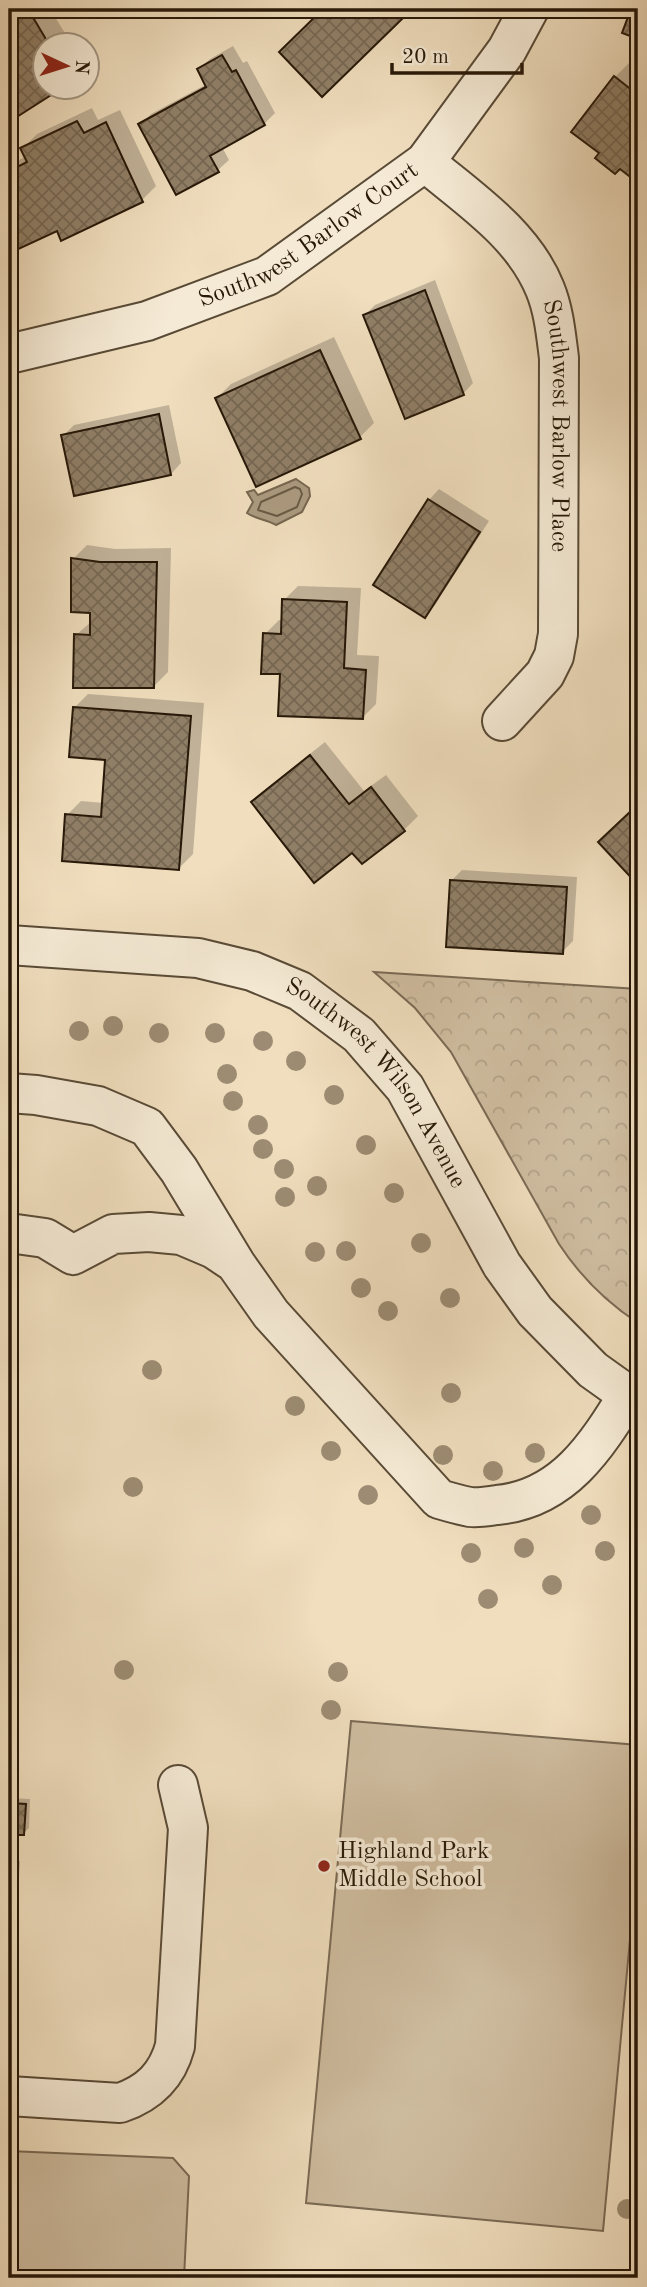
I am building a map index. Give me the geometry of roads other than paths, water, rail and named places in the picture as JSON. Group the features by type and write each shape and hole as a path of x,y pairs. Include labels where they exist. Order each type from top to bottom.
{"street":[{"name":"Southwest Barlow Court","path":"9,354 147,321 267,276 425,162 507,50 529,9"},
{"name":"Southwest Barlow Place","path":"425,162 501,225 525,252 545,288 553,314 559,358 556,645 545,674 502,720"},
{"name":"Southwest Wilson Avenue","path":"9,945 198,958 252,971 300,991 359,1035 405,1088 502,1265 535,1311 593,1370 633,1397"},
{"path":"9,1093 98,1106 147,1127 179,1170 235,1263 271,1314 439,1499 473,1507 510,1504 542,1494 570,1474 633,1397"},
{"path":"9,1233 45,1238 73,1255 113,1234 149,1231 181,1235 214,1249 235,1263"},
{"path":"9,2096 120,2103 145,2092 155,2084 171,2062 175,2046 188,1828 178,1784"}],"water":[{"path":"296,479 309,488 310,496 302,512 276,525 247,513 253,502 247,492 254,490 258,495"}],"place":[{"name":"Highland Park Middle School","path":"324,1866"}]}
